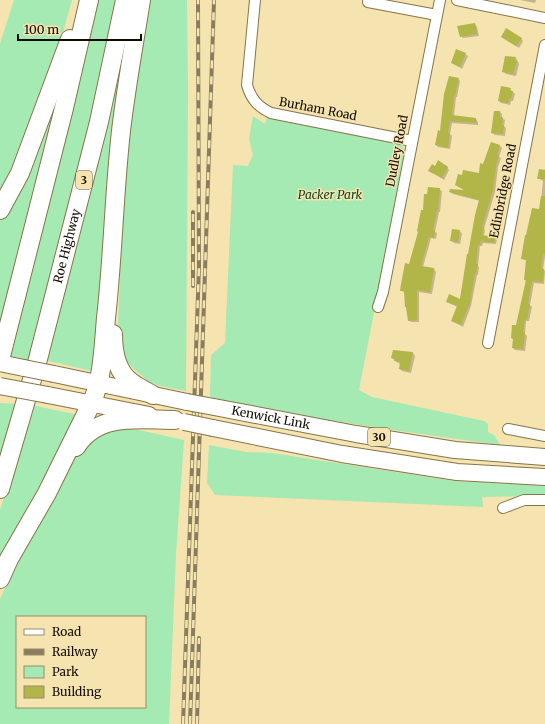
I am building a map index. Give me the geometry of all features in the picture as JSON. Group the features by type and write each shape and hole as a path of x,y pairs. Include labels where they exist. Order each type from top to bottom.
{"highway":[{"path":"0,210 20,172 66,54 83,0"},
{"path":"0,362 62,116 89,0"},
{"name":"Roe Highway","path":"0,489 38,359 97,130 125,0"},
{"path":"0,579 92,404 99,384 112,261 121,130 141,0"},
{"path":"112,261 116,280 113,346 115,357 119,366 130,382 153,395"},
{"name":"Kenwick Link","path":"0,362 187,402 349,432 455,450 545,457"},
{"name":"Kenwick Link","path":"0,386 342,454 456,472 545,477"},
{"path":"46,493 80,440 99,426 108,422 121,420 180,421"}],"street":[{"name":"Burham Road","path":"255,0 247,85 255,102 262,109 271,113 412,140"},
{"name":"Dudley Road","path":"378,307 383,292 440,0"},
{"path":"456,0 545,18"},
{"path":"368,2 437,15"},
{"name":"Edinbridge Road","path":"488,342 545,45"},
{"path":"508,429 545,436"},
{"path":"503,508 524,500 545,500"}],"green space":[{"path":"14,0 72,0 54,65 25,143 0,193 0,44"},
{"path":"96,0 118,0 98,91 30,360 5,355"},
{"path":"147,0 187,0 188,91 186,391 160,386 148,381 127,363 125,364 117,343 120,277 117,267 124,150"},
{"path":"134,3 96,372 44,360"},
{"path":"63,77 0,324 0,214"},
{"name":"Packer Park","path":"253,116 265,124 267,117 401,143 405,152 359,390 372,397 484,421 488,424 488,432 495,436 500,445 214,403 214,398 210,397 211,355 225,343 233,165 248,166 253,155 249,139"},
{"path":"0,403 17,404 0,461"},
{"path":"32,405 78,415 0,565 0,510"},
{"path":"123,428 184,440 176,554 169,724 0,724 0,599 25,541 78,451 98,431"},
{"path":"209,445 246,452 272,453 454,481 545,486 545,496 482,497 483,507 215,495 207,483"}],"building":[{"path":"475,23 477,34 460,37 457,26"},
{"path":"506,28 522,38 516,46 501,37"},
{"path":"456,49 466,53 460,67 451,63"},
{"path":"505,56 516,57 515,61 517,61 513,74 502,72"},
{"path":"449,76 459,78 454,95 452,115 476,118 476,123 450,121 448,148 435,145 438,130 440,131 444,94"},
{"path":"501,86 511,88 510,91 513,91 511,99 509,99 508,103 498,101"},
{"path":"494,111 500,111 500,117 503,117 503,134 491,133"},
{"path":"491,142 500,145 497,155 499,155 496,165 493,190 482,227 484,227 482,235 495,237 494,243 481,241 480,245 478,244 476,264 478,264 470,303 461,325 451,321 457,306 446,302 449,294 460,299 467,254 479,200 449,192 450,189 464,190 455,185 458,174 462,175 463,170 479,173 480,163 483,164"},
{"path":"438,160 448,167 442,178 428,171 432,164 435,166"},
{"path":"539,169 545,170 545,179 537,179"},
{"path":"428,187 440,188 438,210 433,230 435,230 434,238 429,237 421,266 434,268 430,292 417,290 417,320 408,321 404,291 400,291 401,284 405,263 409,264 418,232 421,210 423,210 424,194 427,194"},
{"path":"541,196 545,196 545,254 543,254 541,268 544,269 543,282 532,281 528,304 530,304 527,320 525,319 523,332 525,333 523,349 512,348 512,325 516,325 526,280 524,280 526,260 521,259 525,235 532,208 539,209"},
{"path":"452,229 460,230 458,242 450,241"},
{"path":"393,350 413,352 409,371 399,369 400,362 394,361 395,359 391,358"}],"railway":[{"path":"183,724 199,266 198,0"},
{"path":"190,724 214,0"},
{"path":"193,212 193,286"},
{"path":"197,724 199,638"}]}
